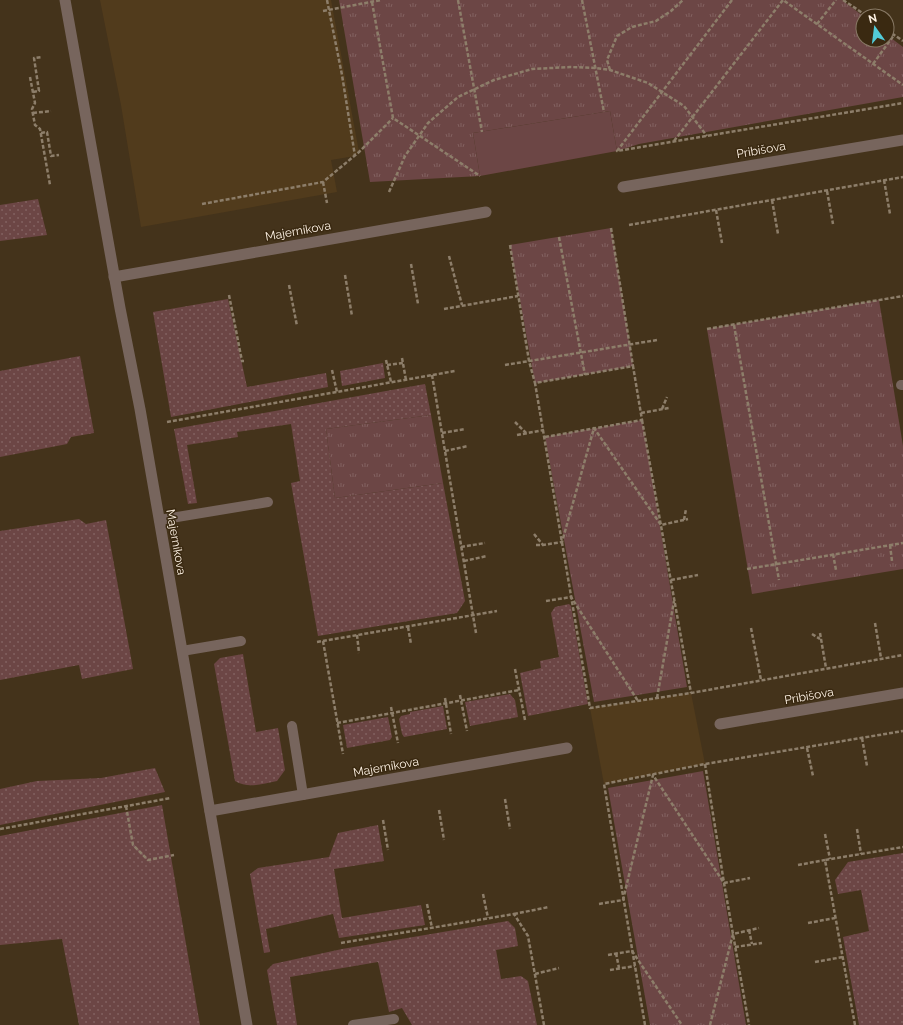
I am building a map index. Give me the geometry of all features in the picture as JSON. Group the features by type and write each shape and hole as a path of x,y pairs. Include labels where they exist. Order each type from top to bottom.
{"street":[{"name":"Majerníkova","path":"65,0 159,520 247,1025"},
{"name":"Pribišova","path":"623,187 903,140"},
{"name":"Majerníkova","path":"114,277 486,212"},
{"name":"Pribišova","path":"720,724 903,693"},
{"name":"Majerníkova","path":"210,811 567,748"}],"lane":[{"path":"159,520 268,502"},
{"path":"182,651 241,641"},
{"path":"292,726 303,795"},
{"path":"353,1025 394,1018"}],"path":[{"path":"327,0 342,75 354,156"},
{"path":"323,11 381,0"},
{"path":"458,0 482,132"},
{"path":"582,0 604,112"},
{"path":"610,70 607,60 617,36 632,27 656,20 671,11 683,0"},
{"path":"732,0 617,151 903,103"},
{"path":"674,141 783,0 903,85"},
{"path":"817,24 836,0"},
{"path":"843,0 855,8"},
{"path":"372,2 393,118 480,176"},
{"path":"873,64 885,48"},
{"path":"33,92 39,91 34,58 42,57"},
{"path":"389,192 405,156 428,123 458,97 474,88 494,80 532,70 570,67 596,68 610,70 648,84 684,106 707,136"},
{"path":"30,77 35,103 32,109 35,124 40,129 41,133 50,185"},
{"path":"33,113 51,110"},
{"path":"202,204 323,182 354,156 393,118"},
{"path":"41,133 47,132 51,156 59,155"},
{"path":"629,225 903,177"},
{"path":"884,180 890,214"},
{"path":"323,182 327,203"},
{"path":"827,191 833,224"},
{"path":"772,200 778,234"},
{"path":"716,210 722,243"},
{"path":"611,228 642,420 691,693"},
{"path":"559,237 584,375"},
{"path":"510,245 529,361 536,383 590,708 691,693 903,654"},
{"path":"449,256 462,306"},
{"path":"411,264 418,304"},
{"path":"345,275 352,316"},
{"path":"289,285 297,326"},
{"path":"229,295 242,361 244,361"},
{"path":"444,309 518,296"},
{"path":"706,329 903,296"},
{"path":"734,325 779,580"},
{"path":"505,365 657,340"},
{"path":"402,358 406,380"},
{"path":"386,360 391,382"},
{"path":"387,365 403,363"},
{"path":"536,383 633,366"},
{"path":"332,370 336,392"},
{"path":"167,422 455,371"},
{"path":"432,375 476,633"},
{"path":"662,410 667,397"},
{"path":"641,414 669,408"},
{"path":"545,436 642,420"},
{"path":"515,422 526,433"},
{"path":"594,428 661,525"},
{"path":"562,542 594,428"},
{"path":"442,433 465,429"},
{"path":"517,434 544,430"},
{"path":"445,451 468,446"},
{"path":"684,520 686,509"},
{"path":"661,525 688,519"},
{"path":"534,534 543,545"},
{"path":"536,545 562,542"},
{"path":"747,569 903,542"},
{"path":"461,547 485,543"},
{"path":"890,545 892,561"},
{"path":"833,554 836,570"},
{"path":"464,560 487,556"},
{"path":"671,580 698,575"},
{"path":"546,601 571,597"},
{"path":"571,597 638,701"},
{"path":"657,698 674,599"},
{"path":"317,642 497,611"},
{"path":"875,623 881,658"},
{"path":"408,627 410,644"},
{"path":"751,628 761,680"},
{"path":"820,633 826,668"},
{"path":"812,634 820,640"},
{"path":"357,635 359,653"},
{"path":"323,641 343,754"},
{"path":"515,669 525,720"},
{"path":"338,723 519,690"},
{"path":"460,695 467,731"},
{"path":"445,698 451,734"},
{"path":"391,707 398,743"},
{"path":"645,1025 604,784 705,764 903,731"},
{"path":"862,738 867,766"},
{"path":"807,748 813,776"},
{"path":"705,764 749,1025"},
{"path":"653,775 724,883"},
{"path":"623,900 653,775"},
{"path":"0,829 171,798"},
{"path":"505,799 510,829"},
{"path":"126,806 132,845 148,860 174,855"},
{"path":"439,810 444,840"},
{"path":"383,820 388,850"},
{"path":"856,829 861,854"},
{"path":"825,834 830,859"},
{"path":"798,865 903,847"},
{"path":"825,860 855,1025"},
{"path":"724,883 750,878"},
{"path":"483,894 488,918"},
{"path":"599,904 623,900"},
{"path":"427,904 432,928"},
{"path":"341,944 549,908"},
{"path":"514,914 528,936 544,1025"},
{"path":"808,923 835,918"},
{"path":"733,934 759,928"},
{"path":"749,930 752,944"},
{"path":"710,1025 733,934"},
{"path":"735,947 762,943"},
{"path":"608,955 632,951"},
{"path":"632,951 682,1025"},
{"path":"616,953 619,968"},
{"path":"815,962 842,957"},
{"path":"610,970 635,966"},
{"path":"535,974 559,968"}],"shaded area":[{"path":"100,0 331,0 359,152 355,156 331,160 337,192 141,227 121,105"},
{"path":"691,693 705,764 604,784 590,708"}],"green space":[{"path":"339,0 842,0 855,10 855,48 895,48 895,41 903,47 903,97 639,144 617,151 610,111 473,133 480,176 370,182"},
{"path":"610,111 617,151 480,176 473,133"},
{"path":"38,199 47,235 0,241 0,205"},
{"path":"611,228 633,366 535,383 510,245"},
{"path":"228,299 247,387 326,373 328,387 171,417 153,312"},
{"path":"879,300 903,446 903,569 752,594 707,329"},
{"path":"80,356 94,433 71,437 67,444 0,457 0,371"},
{"path":"383,363 385,378 342,386 340,371"},
{"path":"425,384 431,415 326,429 335,498 443,483 465,601 457,613 318,636 291,483 300,481 291,424 237,432 238,437 187,445 197,503 188,504 174,429"},
{"path":"431,415 443,483 335,498 326,429"},
{"path":"642,420 687,687 594,702 545,437"},
{"path":"79,519 86,524 106,520 133,669 82,679 79,665 0,680 0,531"},
{"path":"569,604 571,606 588,704 528,716 520,673 541,668 540,661 559,657 551,613 555,607"},
{"path":"243,654 256,732 278,728 285,770 277,781 255,785 245,785 235,781 214,664 220,658"},
{"path":"510,694 515,700 518,717 470,726 465,702"},
{"path":"443,706 447,729 404,737 399,719 401,716 410,714 410,712"},
{"path":"388,717 392,737 390,740 347,748 343,725"},
{"path":"155,768 165,792 0,825 0,789 37,781 101,778"},
{"path":"703,771 746,1025 650,1025 608,788"},
{"path":"162,805 200,1025 79,1025 62,939 0,945 0,836"},
{"path":"378,825 384,861 334,869 342,918 421,905 425,925 339,938 333,914 266,929 270,952 264,953 250,874 258,868 329,857 338,833"},
{"path":"903,853 903,1025 859,1025 843,937 869,931 861,890 838,894 835,880 848,862"},
{"path":"508,921 515,928 518,946 496,950 501,979 521,976 528,981 537,1025 412,1025 402,1008 389,1012 378,962 290,977 297,1025 277,1025 267,970 273,964 342,949"}]}
